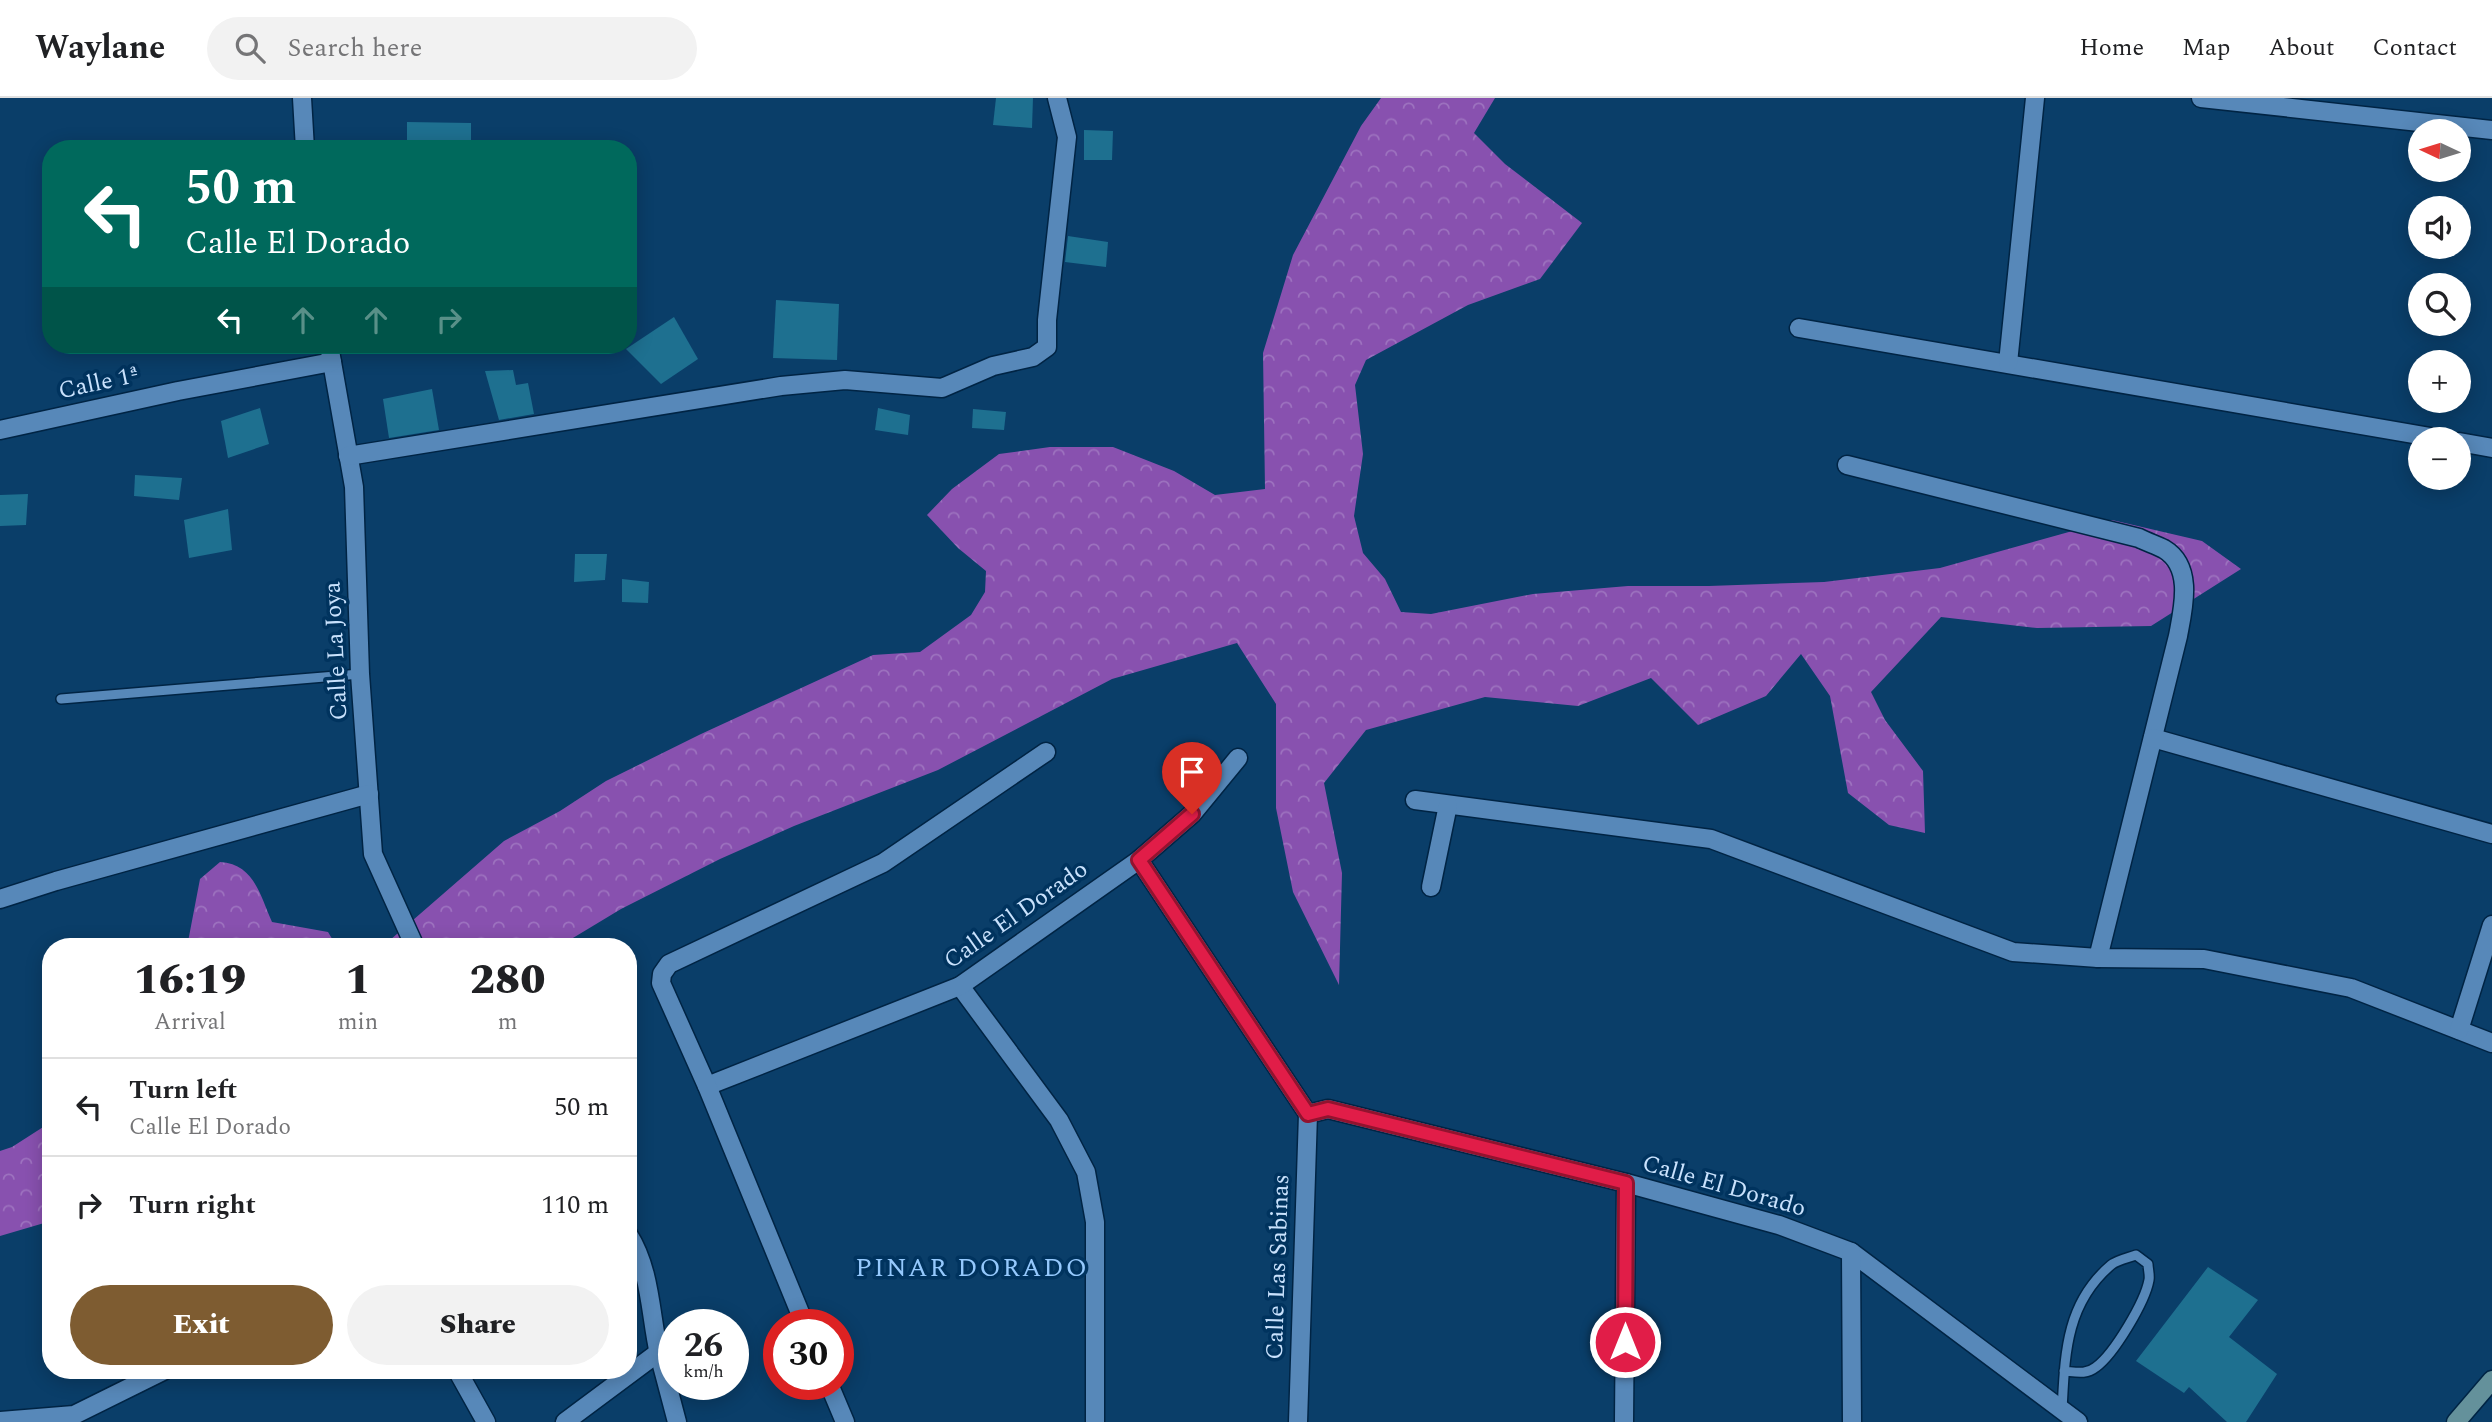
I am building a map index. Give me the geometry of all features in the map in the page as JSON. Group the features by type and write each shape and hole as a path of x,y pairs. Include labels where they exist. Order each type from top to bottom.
{"main road":[{"path":"2456,1422 2492,1380"}],"street":[{"path":"302,98 304,140"},
{"path":"348,456 781,386 845,380 942,388 993,366 1033,357 1047,348 1047,320 1067,137 1057,98"},
{"path":"2008,363 2035,98"},
{"path":"2201,98 2492,130"},
{"path":"1799,328 2408,433"},
{"name":"Calle 1ª","path":"0,430 178,391 327,354"},
{"name":"Calle La Joya","path":"331,354 354,487 360,674 373,854 411,938"},
{"path":"2471,444 2492,448"},
{"path":"1847,465 2139,538 2167,551 2179,565 2184,585 2182,611 2098,958"},
{"path":"2153,738 2492,834"},
{"path":"798,1309 707,1086 661,983 662,974 669,964 883,863 1046,752"},
{"name":"Calle El Dorado","path":"707,1086 960,986 1139,860 1192,814 1238,758"},
{"path":"0,899 369,794"},
{"path":"1415,800 1711,839 2013,952 2098,958 2204,959 2351,988 2492,1043"},
{"path":"1431,887 1448,805"},
{"path":"1139,860 1308,1114"},
{"path":"2459,1030 2492,925"},
{"path":"960,986 1059,1120 1086,1172 1095,1222 1095,1422"},
{"name":"Calle El Dorado","path":"1308,1114 1328,1109 1626,1183 1779,1225 1851,1252 2078,1422"},
{"name":"Calle Las Sabinas","path":"1298,1422 1308,1114"},
{"path":"1625,1422 1626,1183"},
{"path":"637,1252 650,1292 658,1345"},
{"path":"1851,1252 1852,1422"},
{"path":"637,1368 658,1353"},
{"path":"0,1421 89,1416 150,1379"},
{"path":"462,1379 486,1422"},
{"path":"565,1422 623,1379"},
{"path":"671,1400 677,1422"},
{"path":"836,1400 845,1422"}],"lane":[{"path":"61,699 360,674"},
{"path":"2062,1410 2064,1371 2066,1345 2075,1313 2091,1288 2112,1264 2136,1255 2148,1264 2150,1278 2139,1307 2120,1339 2096,1367 2084,1373 2064,1371"}],"green space":[{"path":"1381,98 1495,98 1474,133 1505,164 1582,223 1540,279 1468,305 1366,360 1355,385 1363,454 1354,516 1363,553 1385,579 1401,612 1431,614 1533,594 1628,586 1824,582 1940,568 2112,520 2202,541 2241,569 2151,626 2037,628 1941,617 1871,692 1885,720 1923,771 1925,833 1889,825 1848,793 1830,696 1801,654 1766,696 1698,725 1651,678 1578,706 1485,697 1366,730 1324,783 1342,873 1339,985 1293,892 1276,808 1276,704 1237,643 1112,679 938,770 794,826 720,859 621,909 573,938 392,938 504,841 560,811 606,781 873,655 920,652 971,615 985,592 986,571 958,548 927,515 952,489 999,454 1050,447 1113,447 1174,471 1215,495 1265,489 1263,353 1293,255 1361,126"},
{"path":"220,862 241,868 254,883 272,922 328,932 332,938 189,938 200,879"},
{"path":"42,1128 42,1224 0,1236 0,1151 12,1147"}],"building":[{"path":"996,98 1033,98 1032,128 993,125"},
{"path":"407,122 471,123 471,140 407,140"},
{"path":"1084,130 1113,131 1112,160 1084,160"},
{"path":"1068,236 1108,242 1106,267 1065,262"},
{"path":"776,300 839,304 837,360 773,358"},
{"path":"674,317 698,359 661,384 631,354 637,354 637,342"},
{"path":"513,370 516,385 528,383 534,414 499,420 485,371"},
{"path":"432,389 439,430 389,438 383,399"},
{"path":"260,408 269,444 228,458 221,421"},
{"path":"878,408 910,415 908,435 875,430"},
{"path":"973,409 1006,412 1004,430 972,428"},
{"path":"135,475 182,478 179,500 134,496"},
{"path":"28,494 26,525 0,526 0,495"},
{"path":"228,509 232,550 189,558 184,520"},
{"path":"575,554 607,554 605,580 574,582"},
{"path":"622,579 649,582 648,603 622,602"},
{"path":"2208,1267 2258,1300 2229,1337 2277,1374 2246,1422 2227,1422 2189,1387 2184,1393 2136,1361"}],"district":[{"name":"PINAR DORADO","path":"972,1268"}],"route":[{"path":"1192,814 1139,860 1308,1114 1328,1109 1626,1183 1625,1342"}]}
